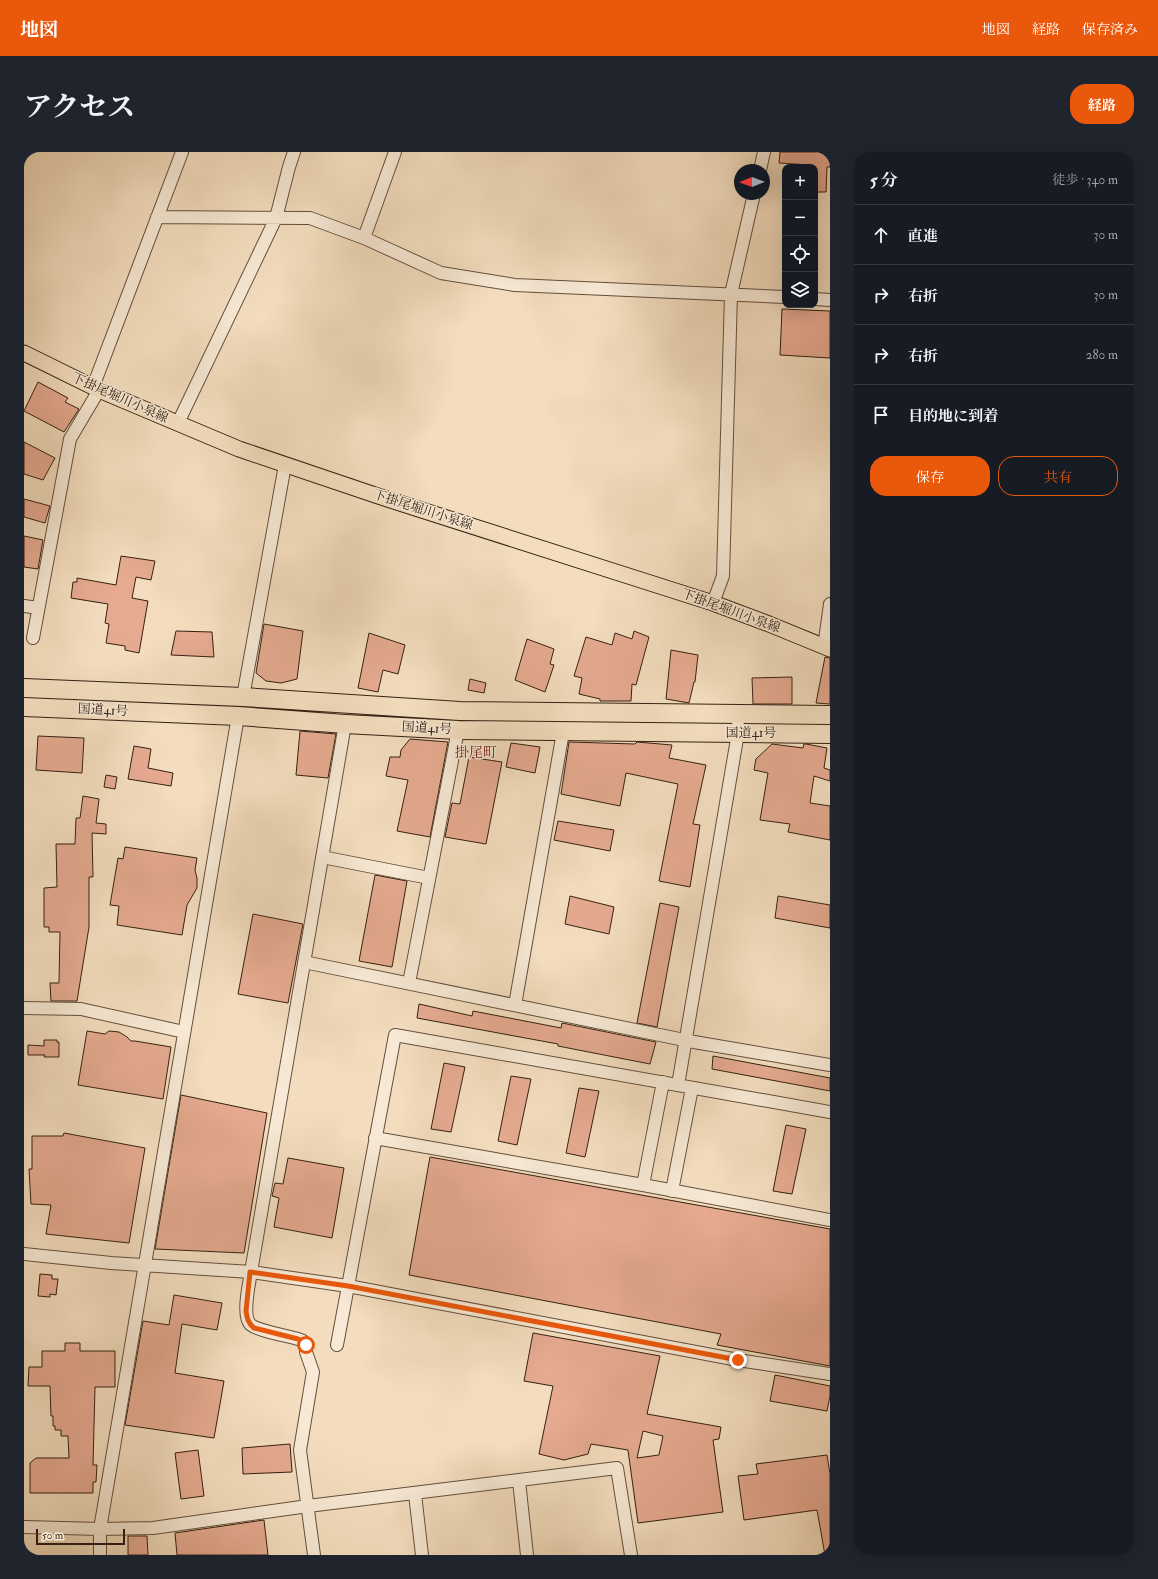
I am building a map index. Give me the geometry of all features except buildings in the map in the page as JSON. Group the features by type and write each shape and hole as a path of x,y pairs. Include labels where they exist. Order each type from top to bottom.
{"highway":[{"name":"国道41号","path":"24,688 243,697 460,711 830,716"},
{"name":"国道41号","path":"24,706 238,716 458,730 830,734"}],"main road":[{"name":"下掛尾堀川小泉線","path":"24,353 96,388 239,449 713,603 827,648"}],"street":[{"path":"33,638 70,439 96,388 157,217 182,152"},
{"path":"178,423 276,218 294,152"},
{"path":"364,238 395,152"},
{"path":"761,164 764,152"},
{"path":"713,603 723,576 731,294 753,200"},
{"path":"157,217 310,218 364,238 441,273 482,281 515,285 782,297"},
{"path":"818,299 830,300"},
{"path":"243,697 285,465"},
{"path":"827,648 830,604"},
{"path":"24,606 38,608"},
{"path":"678,1085 687,1040 738,733 738,714"},
{"path":"100,1555 100,1529 238,716"},
{"path":"314,1555 300,1450 313,1372 304,1341 254,1328 248,1321 246,1311 250,1272 345,724"},
{"path":"409,983 458,730"},
{"path":"515,1005 563,732"},
{"path":"322,857 429,878"},
{"path":"304,962 687,1040 830,1065"},
{"path":"24,1008 81,1009 184,1032"},
{"path":"337,1345 394,1035 830,1112"},
{"path":"644,1185 663,1082"},
{"path":"672,1191 692,1088"},
{"path":"376,1138 644,1185 830,1220"},
{"path":"24,1254 250,1272 348,1286 738,1360 830,1374"},
{"path":"24,1528 153,1528 308,1506 617,1468 630,1555"},
{"path":"519,1481 527,1555"},
{"path":"415,1494 422,1555"}],"district":[{"name":"掛尾町","path":"476,752"}],"route":[{"path":"306,1345 304,1341 254,1328 250,1325 246,1311 250,1272 348,1286 738,1360"}]}
